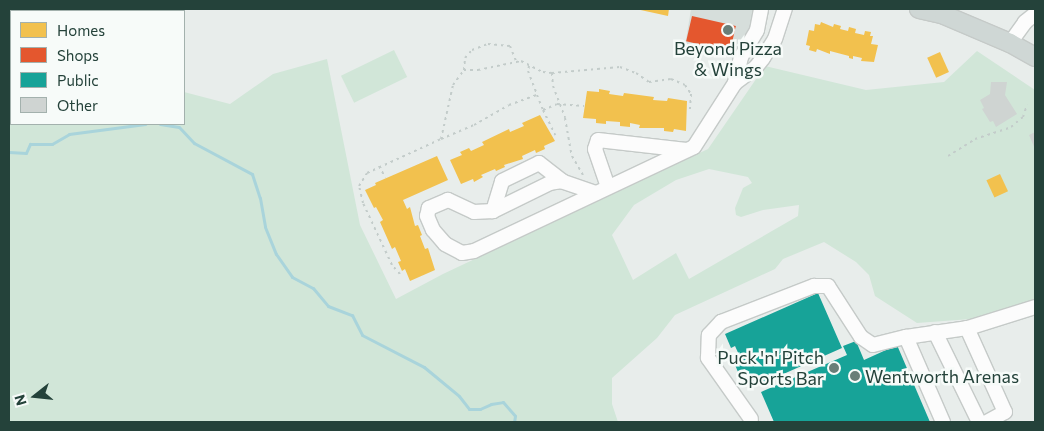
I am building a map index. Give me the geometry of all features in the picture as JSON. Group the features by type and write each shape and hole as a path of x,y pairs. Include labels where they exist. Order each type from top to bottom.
{"main road":[{"path":"919,9 944,15 1010,43 1035,57"}],"street":[{"path":"602,190 562,181 550,183 493,211 474,212 448,200 429,208 427,216 433,230 445,244 462,253 474,251 694,147 735,83 741,57 757,30 761,9"},
{"path":"735,83 756,67 763,58 775,39 785,9"},
{"path":"1010,43 1025,22 1035,14"},
{"path":"602,190 594,149 598,140 687,150"},
{"path":"604,147 630,149 641,145"},
{"path":"493,211 502,181 539,164 562,181"},
{"path":"434,212 454,250"},
{"path":"751,419 708,358 709,335 721,322 814,286 828,286 861,337 873,345 906,337 968,328 1035,307"},
{"path":"968,328 1005,412 987,422"},
{"path":"935,332 979,422"},
{"path":"906,337 943,422"}],"path":[{"path":"441,139 454,85 464,70 465,58 472,50 488,44 510,46 516,62"},
{"path":"464,70 478,70 521,61 543,72 552,73 611,66 626,69 649,82 670,79 690,89 690,109"},
{"path":"529,66 528,71 537,95 555,135"},
{"path":"552,73 553,86 560,104 572,156 587,183 602,190"},
{"path":"400,274 392,266 359,193 362,179 379,166 474,125 509,105 537,95"},
{"path":"543,110 560,104 584,106"},
{"path":"948,156 975,139 1011,127 1023,118 1027,105"},
{"path":"379,166 385,177"}],"shaded area":[{"path":"691,9 756,9 753,23 735,59 685,46"}],"green space":[{"path":"10,50 10,125 185,125 185,92 230,104 273,74 327,59 360,225 396,299 443,274 708,149 765,66 866,90 944,82 977,51 1035,90 1035,299 971,319 917,323 875,296 869,275 856,262 824,242 783,259 775,269 675,315 657,338 612,378 612,404 618,422 9,422","holes":["709,169 748,177 752,183 743,188 735,208 736,215 741,217 763,210 799,205 798,216 689,279 676,253 633,280 612,235 634,205 676,180"]},
{"path":"394,50 407,77 354,103 341,76"}],"building: Homes":[{"path":"636,9 669,9 668,16"},
{"path":"821,22 833,27 834,24 841,26 840,29 848,31 849,27 856,29 855,33 864,35 865,31 871,32 870,36 873,36 871,44 878,45 874,62 861,61 862,58 853,56 853,59 849,58 849,56 830,51 830,54 817,49 816,52 809,50 810,46 806,45 809,30 814,31 815,24 820,25"},
{"path":"940,52 949,72 936,78 927,58"},
{"path":"599,89 610,91 609,94 623,96 624,93 654,97 653,100 667,101 668,98 687,101 686,131 674,129 673,132 664,131 664,128 639,128 640,125 630,123 630,127 620,126 620,122 606,121 606,124 596,123 596,119 583,118 587,91 599,92"},
{"path":"540,115 555,141 544,146 545,149 536,153 535,150 522,156 523,159 504,165 505,167 496,171 495,169 481,175 483,177 474,182 473,179 461,184 450,160 462,155 460,152 469,148 471,151 484,145 482,142 509,129 510,132 524,126 522,123"},
{"path":"437,156 448,180 403,200 407,209 410,207 415,226 418,225 422,235 420,236 425,249 428,248 435,270 410,281 405,269 402,271 398,262 401,261 395,247 392,249 380,222 383,220 376,207 374,208 365,190 376,185 375,183"},
{"path":"1000,174 1008,191 994,198 986,180"}],"building: Shops":[{"path":"692,16 736,26 730,51 686,41"}],"building: Public":[{"name":"Wentworth Arenas","path":"818,293 842,348 754,387 745,369 738,372 733,360 740,357 735,346 731,348 725,334"},
{"name":"Wentworth Arenas","path":"856,341 864,360 897,345 930,422 774,422 761,392 847,355 843,346"}],"building: Other":[{"path":"991,82 1007,82 1005,95 1017,114 996,127 993,121 990,122 982,109 984,108 980,100 990,94"},
{"path":"1035,132 1035,149 1029,135"}],"waterway":[{"path":"9,152 26,153 30,144 52,144 69,134 137,125"},
{"path":"166,125 179,127 194,143 252,174 260,198 265,227 276,254 292,277 313,288 328,306 352,315 362,335 424,367 459,396 469,409 480,409 491,404 503,402 515,416 514,422"}],"place":[{"name":"Beyond Pizza & Wings","path":"728,30"},
{"name":"Puck 'n' Pitch Sports Bar","path":"834,368"},
{"name":"Wentworth Arenas","path":"855,376"}]}
